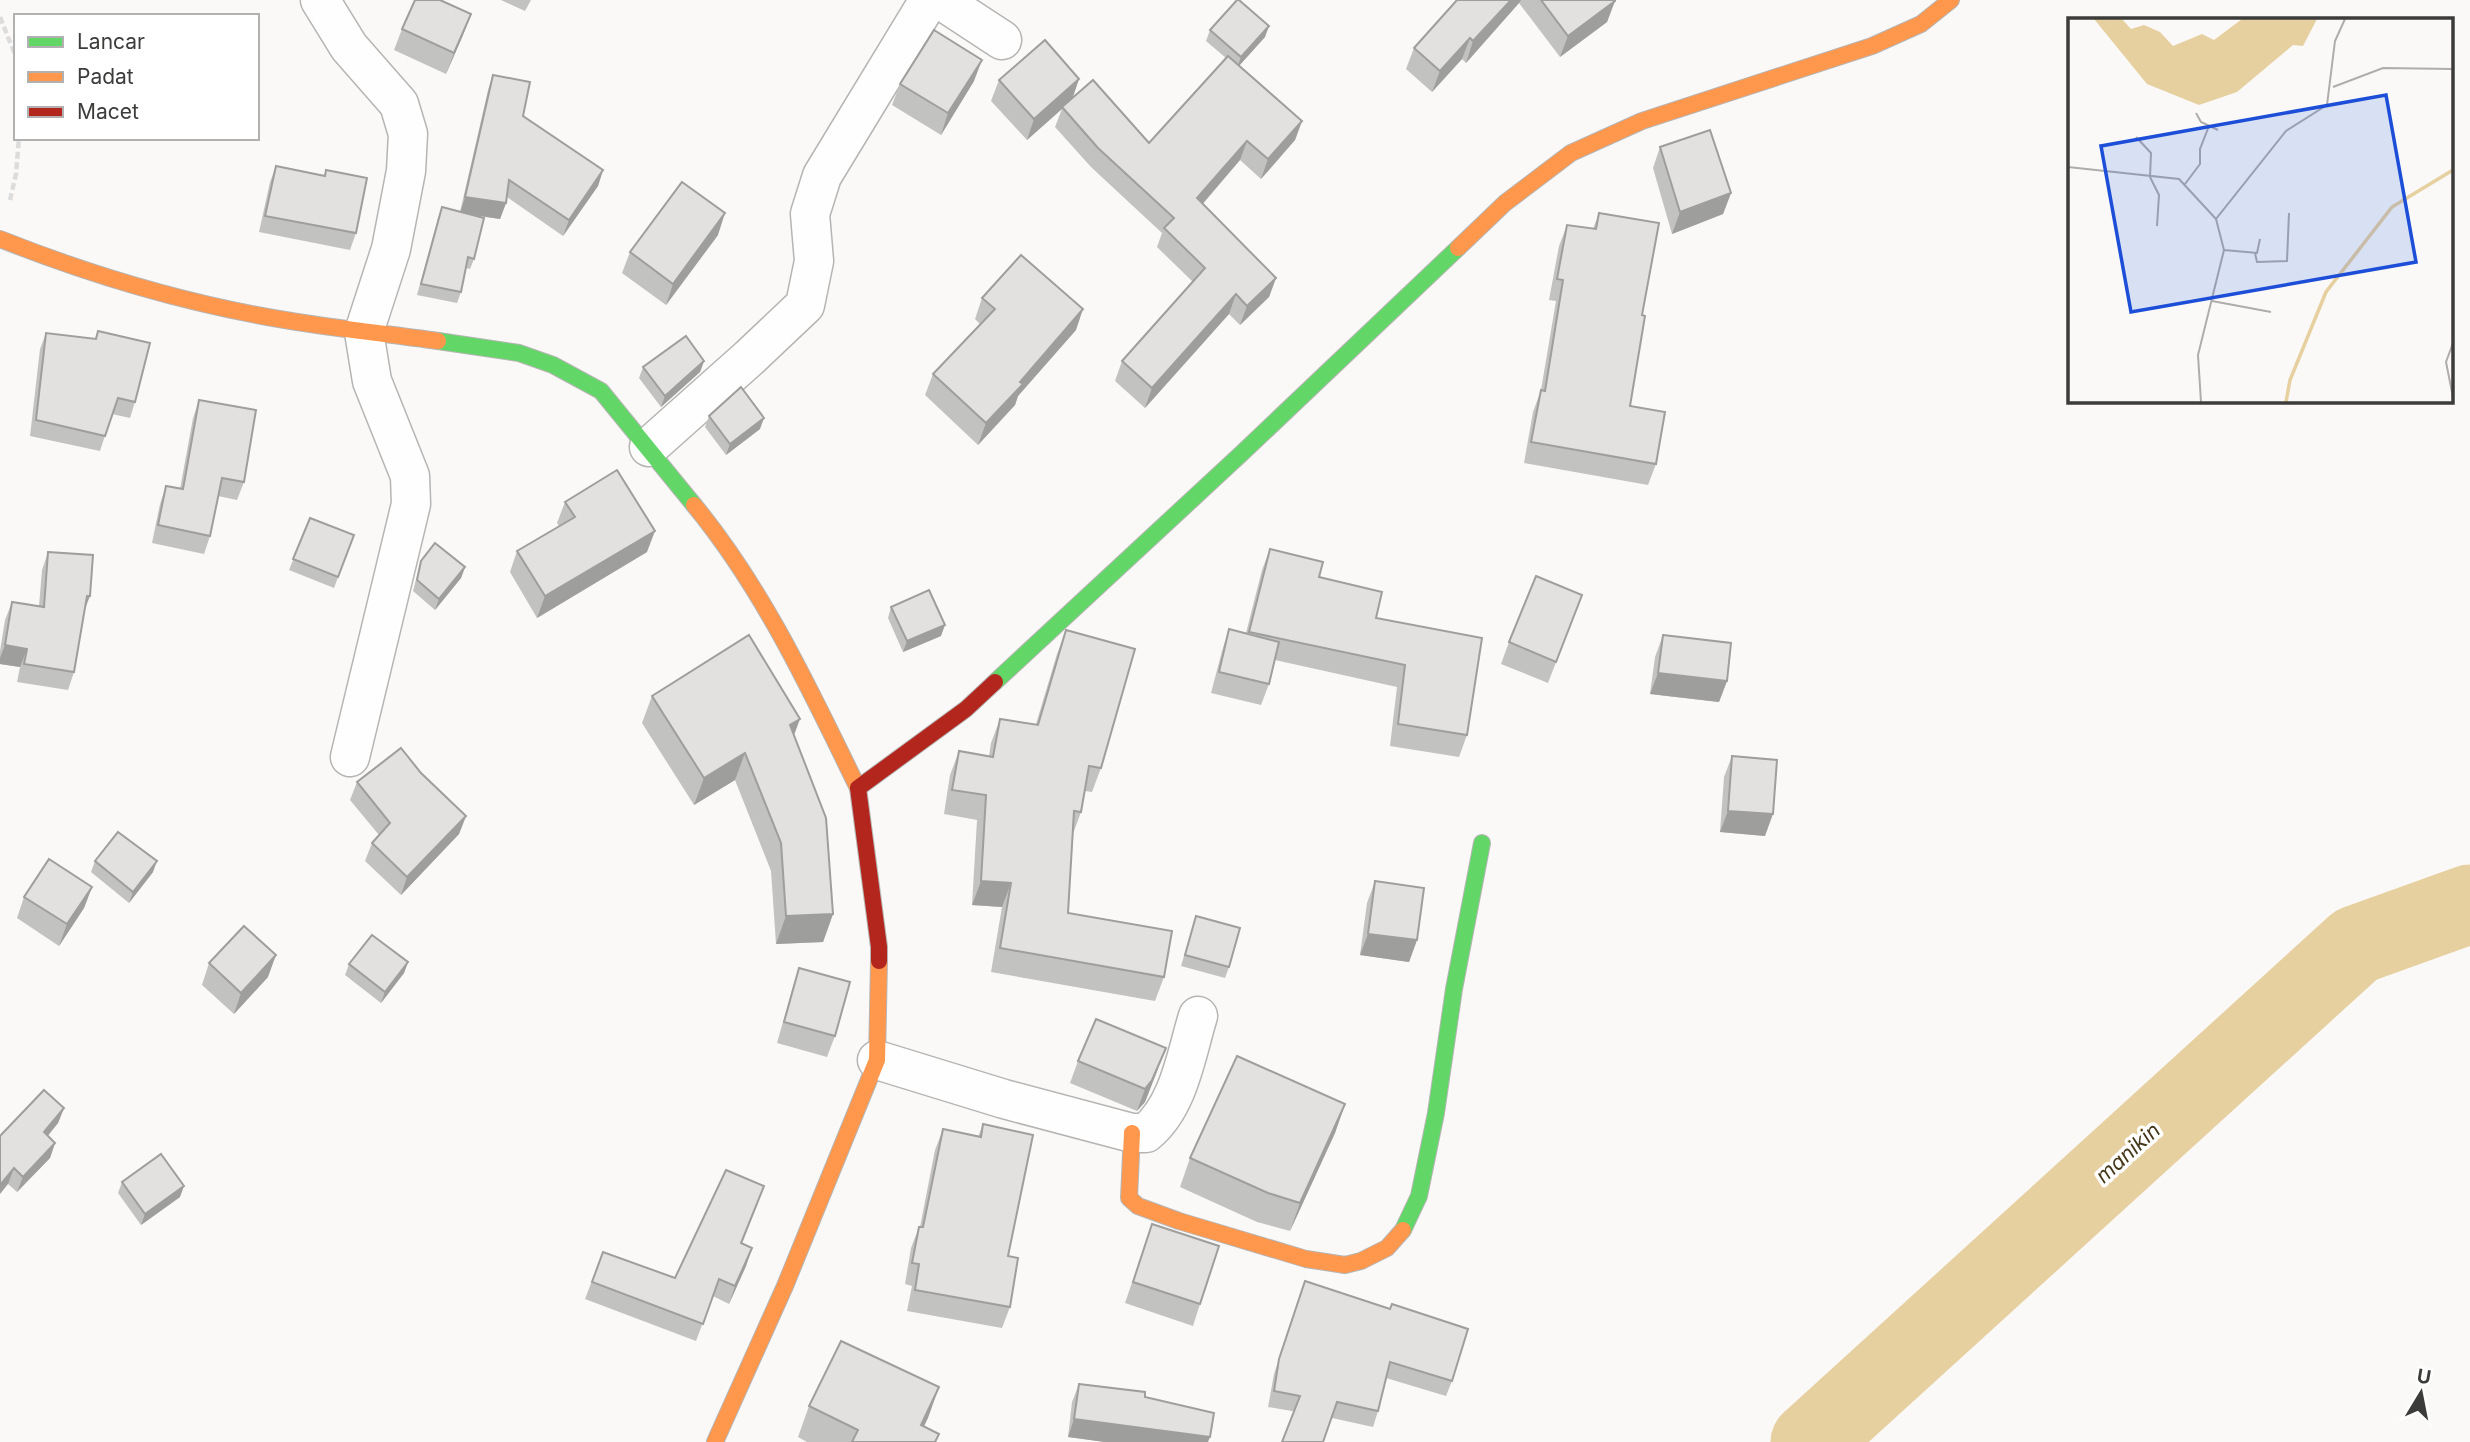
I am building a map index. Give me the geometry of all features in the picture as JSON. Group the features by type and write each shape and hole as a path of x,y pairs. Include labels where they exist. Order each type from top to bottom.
{"street":[{"path":"320,0 349,47 398,104 408,134 406,171 391,249 364,332 372,381 410,476 411,504 350,757"},
{"path":"649,447 805,305 814,261 810,214 822,176 929,0"},
{"path":"941,0 1002,40"},
{"path":"858,788 966,709 1241,454 1504,203 1571,153 1642,121 1872,46 1921,24 1951,0"},
{"path":"1,239 55,261 145,289 234,310 364,332 486,347 519,353 554,365 601,391 649,447 725,543 792,654 858,788 879,947 877,1060 785,1286 715,1442"},
{"path":"1132,1133 1129,1198 1138,1206 1180,1222 1293,1255 1345,1265 1361,1261 1387,1248 1406,1227 1419,1196 1482,843"},
{"path":"877,1060 1004,1099 1132,1133 1146,1133 1157,1124 1169,1105 1198,1016"}],"path":[{"path":"0,17 14,52"},
{"path":"1,239 16,174 19,140"}],"building":[{"path":"415,0 440,0 471,14 454,53 402,29"},
{"path":"1237,0 1269,26 1241,57 1210,30"},
{"path":"1457,0 1511,0 1473,41 1470,38 1440,71 1414,48"},
{"path":"1541,0 1615,0 1615,1 1568,36"},
{"path":"934,30 982,60 948,113 900,84"},
{"path":"1045,40 1079,79 1034,119 999,80"},
{"path":"1228,56 1302,121 1268,159 1247,141 1197,198 1276,278 1247,306 1236,294 1152,388 1122,361 1205,268 1164,228 1174,218 1098,148 1062,107 1093,80 1149,143"},
{"path":"493,75 530,82 523,116 603,170 569,220 509,180 506,203 465,197"},
{"path":"1710,130 1731,193 1680,212 1660,147"},
{"path":"276,166 325,176 326,170 367,178 356,233 265,216"},
{"path":"682,182 725,213 673,284 630,252"},
{"path":"442,207 484,218 474,259 468,257 461,292 421,284"},
{"path":"1599,213 1659,223 1642,315 1645,316 1630,406 1665,412 1656,464 1531,442 1541,390 1545,391 1563,280 1557,279 1567,225 1596,229"},
{"path":"1021,255 1083,309 1020,382 1023,384 986,423 933,374 995,309 982,298"},
{"path":"98,331 150,343 135,402 118,398 105,436 36,420 46,333 96,339"},
{"path":"686,336 704,361 665,396 643,367"},
{"path":"741,387 764,418 730,444 709,416"},
{"path":"199,400 256,410 244,482 222,478 210,536 158,525 166,486 183,489"},
{"path":"617,470 655,531 545,596 517,551 575,517 565,502"},
{"path":"310,518 354,535 338,577 293,559"},
{"path":"435,543 465,567 439,599 417,580 421,561"},
{"path":"1270,549 1323,562 1319,577 1382,592 1376,618 1482,638 1467,735 1398,724 1405,665 1249,632"},
{"path":"48,552 93,555 90,596 87,596 74,672 24,664 27,649 5,645 12,602 44,607"},
{"path":"1536,576 1582,595 1556,662 1509,642"},
{"path":"929,590 945,625 907,641 891,607"},
{"path":"1229,629 1279,642 1269,684 1219,672"},
{"path":"1066,630 1135,649 1101,768 1089,766 1081,812 1074,811 1068,913 1172,931 1164,977 1000,948 1011,883 981,881 986,795 952,790 959,751 993,757 1000,719 1038,725"},
{"path":"749,635 800,719 790,725 826,818 833,914 786,916 781,843 745,753 704,778 652,696"},
{"path":"1663,635 1731,643 1727,681 1658,673"},
{"path":"401,748 421,773 466,816 407,877 372,843 390,823 357,782"},
{"path":"1732,756 1777,760 1773,814 1728,811"},
{"path":"118,832 157,861 133,892 95,861"},
{"path":"49,859 92,887 67,924 24,897"},
{"path":"1375,881 1424,888 1417,940 1368,934"},
{"path":"1196,916 1240,928 1229,967 1185,955"},
{"path":"244,926 276,955 241,993 209,963"},
{"path":"372,935 408,962 385,992 349,964"},
{"path":"799,968 850,982 835,1036 784,1022"},
{"path":"1096,1019 1166,1048 1152,1080 1145,1089 1078,1061"},
{"path":"1237,1056 1345,1104 1300,1203 1268,1193 1190,1158"},
{"path":"44,1090 64,1108 44,1132 55,1143 23,1177 14,1168 0,1185 0,1136"},
{"path":"983,1124 1033,1135 1008,1256 1018,1258 1010,1307 915,1290 919,1264 912,1263 919,1227 923,1227 943,1129 981,1137"},
{"path":"161,1154 184,1186 145,1214 122,1182"},
{"path":"726,1170 764,1186 741,1243 752,1248 735,1286 719,1279 703,1324 592,1282 603,1252 675,1278"},
{"path":"1152,1224 1219,1246 1200,1304 1133,1282"},
{"path":"1305,1281 1390,1309 1392,1304 1468,1329 1452,1381 1390,1362 1378,1411 1337,1402 1323,1442 1282,1442 1300,1396 1274,1391 1279,1359"},
{"path":"841,1341 939,1387 921,1425 939,1434 935,1442 852,1442 858,1430 809,1406"},
{"path":"1079,1384 1145,1392 1145,1397 1214,1413 1210,1437 1074,1419"}],"waterway":[{"name":"manikin","path":"1810,1442 2356,945 2470,904"}],"traffic: fast":[{"path":"995,682 1458,248"},
{"path":"438,341 519,353 553,365 601,391 694,505"},
{"path":"1403,1230 1419,1196 1436,1113 1454,989 1482,843"}],"traffic: slow":[{"path":"1458,248 1505,203 1571,153 1642,121 1872,46 1921,24 1951,0"},
{"path":"0,239 107,277 216,307 309,324 438,341"},
{"path":"694,505 764,606 858,788"},
{"path":"715,1442 785,1286 877,1060 879,961"},
{"path":"1132,1133 1129,1198 1138,1206 1179,1221 1306,1259 1345,1265 1361,1261 1387,1248 1403,1230"}],"traffic: jam":[{"path":"879,961 858,788 966,709 995,682"}]}
